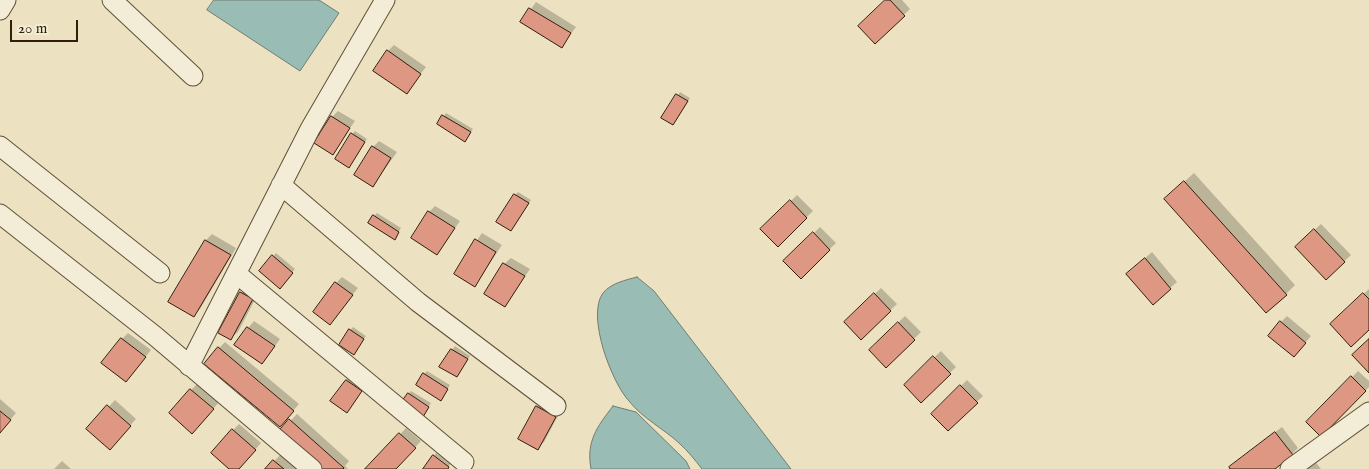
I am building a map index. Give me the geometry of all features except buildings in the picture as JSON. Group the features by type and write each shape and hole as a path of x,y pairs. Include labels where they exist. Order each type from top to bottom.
{"street":[{"path":"0,10 6,0"},
{"path":"112,0 193,76"},
{"path":"189,366 310,129 385,0"},
{"path":"0,146 160,273"},
{"path":"281,185 418,302 556,406"},
{"path":"0,214 155,336 312,469"},
{"path":"237,274 464,462"},
{"path":"1290,469 1369,412"}],"water":[{"path":"214,0 319,0 339,13 300,71 207,10"},
{"path":"637,277 654,291 791,469 702,469 682,446 640,413 629,401 615,380 603,349 598,317 599,304 603,293 619,282"},
{"path":"613,406 636,412 686,461 690,469 591,469 590,450 594,435"}]}
